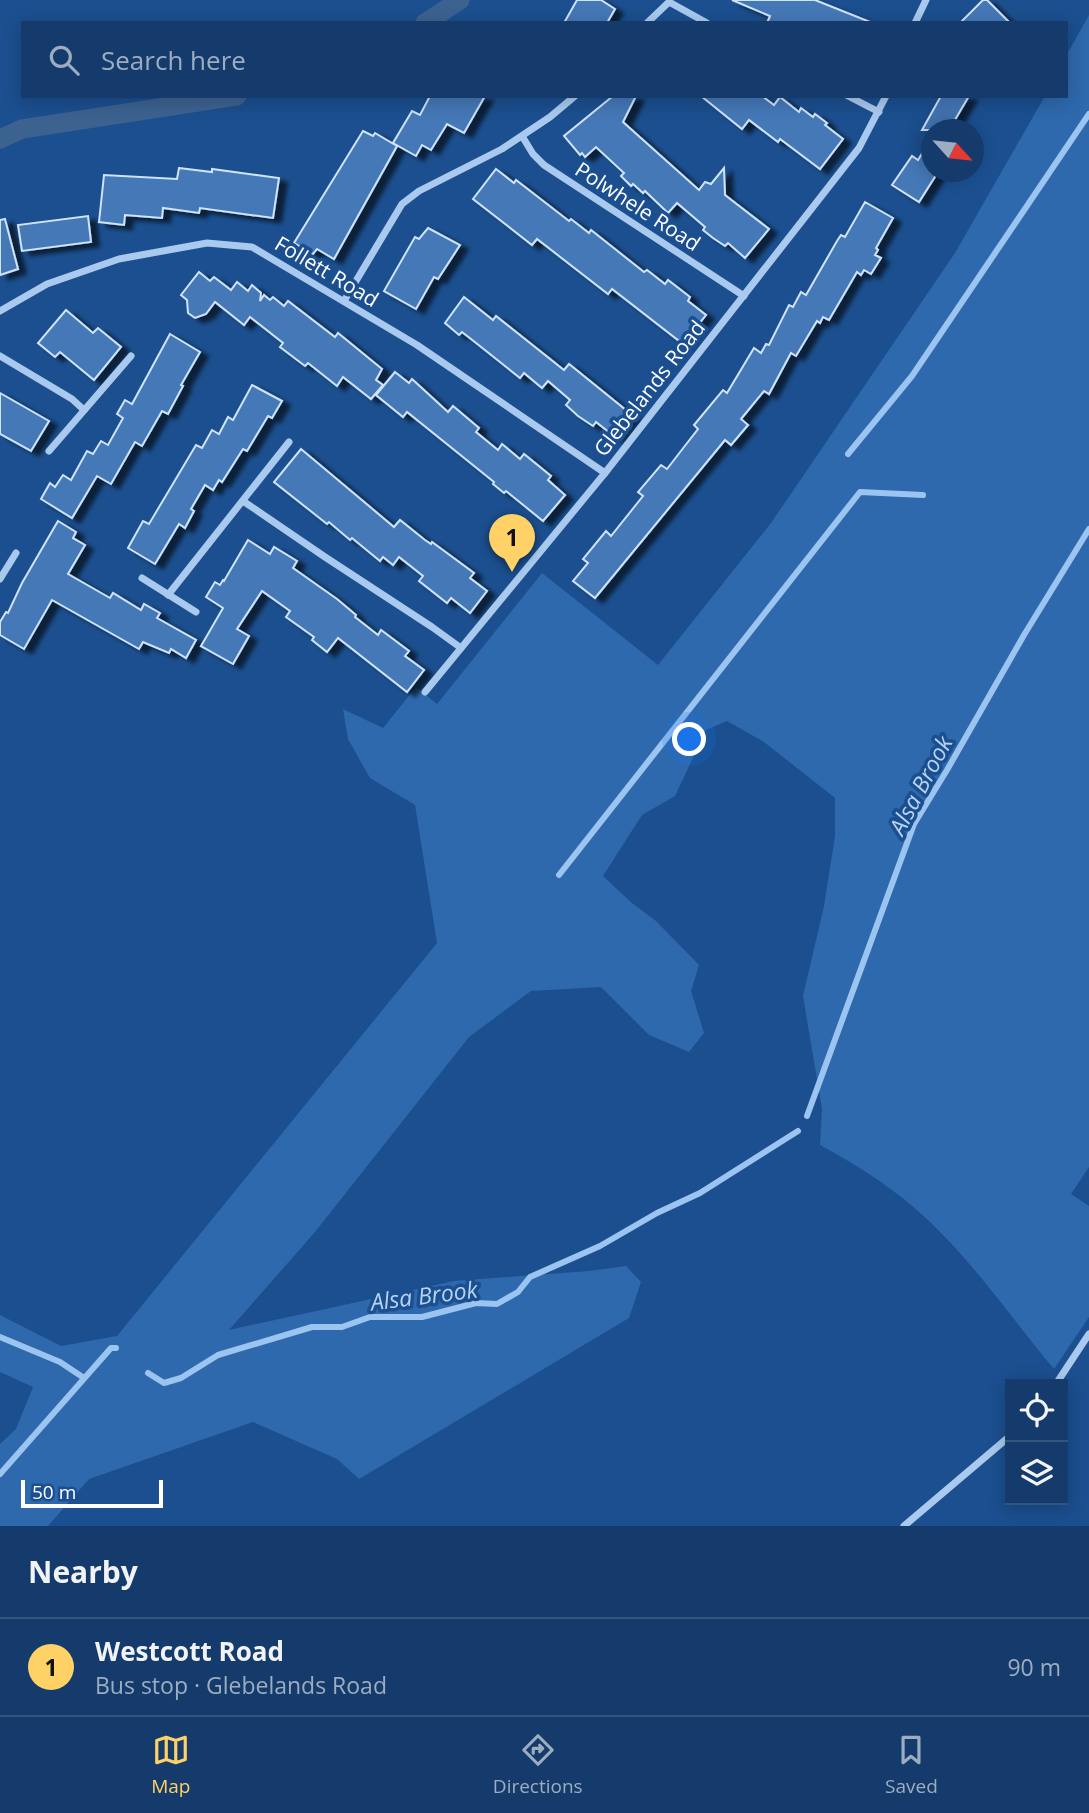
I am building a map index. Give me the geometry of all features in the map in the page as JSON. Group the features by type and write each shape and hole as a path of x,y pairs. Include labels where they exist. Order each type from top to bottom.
{"street":[{"path":"916,21 926,0"},
{"path":"649,21 669,1 704,21"},
{"path":"344,301 402,204 419,191 522,136 572,98"},
{"path":"852,98 879,112"},
{"name":"Glebelands Road","path":"425,692 605,473 859,148 885,98"},
{"name":"Polwhele Road","path":"522,136 533,154 544,165 744,296"},
{"name":"Follett Road","path":"0,312 47,284 120,259 207,243 232,243 252,247 417,345 605,473"},
{"path":"0,356 72,399 84,410"},
{"path":"48,451 131,356"},
{"path":"168,595 289,442"},
{"path":"243,501 461,648"},
{"path":"0,579 16,553"},
{"path":"142,578 196,612"},
{"path":"1059,1379 1089,1334"},
{"path":"904,1526 1005,1440"}],"shaded area":[{"path":"1089,15 1089,1167 1071,1194 1089,1206 1089,1317 1054,1369 979,1275 930,1222 878,1180 820,1145 822,1109 803,996 824,906 835,836 835,798 764,742 727,721 706,730 675,796 642,815 603,876 656,921 699,965 691,991 704,1033 689,1052 649,1035 601,987 531,991 469,1037 315,1232 229,1330 454,1281 626,1266 641,1282 629,1318 359,1479 337,1459 253,1422 89,1479 48,1526 0,1526 0,1444 16,1429 33,1387 0,1372 0,1315 61,1346 117,1336 437,943 415,805 370,778 348,739 343,709 383,728 416,687 437,704 542,573 658,665 771,523 955,253 1044,98 1068,98 1068,52"}],"building":[{"path":"577,0 601,0 615,9 608,21 565,21"},
{"path":"732,0 815,0 868,21 768,21 770,16"},
{"path":"983,0 987,0 1008,21 962,21"},
{"path":"429,98 484,98 464,133 447,124 431,150 422,145 416,156 393,143 412,111 420,115"},
{"path":"611,98 635,98 623,122 699,190 705,182 711,184 724,168 725,195 769,229 745,258 728,243 725,246 703,230 705,227 677,203 668,213 645,191 643,193 633,184 631,186 621,176 624,173 596,147 585,157 582,153 580,155 564,136"},
{"path":"703,98 765,98 774,105 781,98 799,112 801,108 813,117 815,114 843,139 820,169 749,120 742,129"},
{"path":"940,98 968,98 955,119 928,119"},
{"path":"363,131 373,136 375,133 397,146 334,259 317,249 313,254 294,243"},
{"path":"921,155 921,182 932,182 919,202 892,185 912,156 918,160"},
{"path":"179,168 212,172 212,169 279,178 273,218 200,208 199,213 163,208 162,218 125,215 124,225 99,222 104,175 177,179"},
{"path":"496,169 514,183 516,180 569,221 571,219 589,233 591,230 644,272 647,270 665,284 668,280 690,297 688,301 706,315 683,344 612,289 608,294 537,239 532,245 473,199"},
{"path":"865,202 893,218 876,248 878,250 875,255 881,258 871,274 864,270 861,275 857,272 829,320 823,317 820,323 817,321 796,356 791,353 769,394 764,391 741,419 748,425 731,445 725,440 595,598 573,581 588,563 583,559 606,531 611,536 643,496 638,492 661,465 667,469 698,429 694,425 723,390 727,393 754,348 761,353 766,344 769,345 789,305 793,307 801,292 806,295 837,241 841,235 845,237"},
{"path":"88,216 91,242 22,251 18,225"},
{"path":"5,219 18,269 0,275 0,220"},
{"path":"428,228 460,245 438,279 434,277 416,309 384,291 415,237 419,239"},
{"path":"199,272 210,281 214,277 231,290 237,282 248,291 252,285 261,293 260,301 264,295 270,300 273,297 284,306 288,301 335,337 338,333 382,369 376,380 383,385 371,399 343,377 337,386 308,363 305,366 280,347 283,343 250,317 244,325 215,302 206,314 195,318 188,313 187,300 181,295"},
{"path":"464,297 493,320 496,316 564,370 569,364 632,415 615,437 596,422 593,426 578,416 566,405 570,400 548,381 542,388 524,373 520,378 462,332 459,335 445,323"},
{"path":"66,310 93,333 98,328 121,347 94,380 60,352 55,357 38,343"},
{"path":"170,334 200,352 168,414 162,411 142,446 135,442 111,484 97,476 72,518 41,499 50,483 55,487 63,475 71,480 87,451 93,454 101,441 108,445 123,418 117,414 125,400 132,404"},
{"path":"395,372 409,383 412,379 448,412 453,406 479,428 476,432 498,450 502,444 520,459 524,454 551,476 548,480 565,495 543,521 506,491 504,493 407,412 403,417 376,395"},
{"path":"252,385 282,401 272,418 268,416 247,451 243,449 222,482 219,480 213,490 205,485 191,509 194,511 185,528 179,524 155,564 128,548 143,521 149,524 196,445 202,448 212,430 219,434 228,417 233,420"},
{"path":"0,393 49,421 31,451 0,434"},
{"path":"301,449 394,527 400,520 474,573 470,578 487,591 470,613 451,598 447,603 419,581 423,576 399,557 393,565 383,557 380,561 274,482"},
{"path":"58,521 76,532 73,538 85,545 68,574 110,598 113,593 141,610 144,604 160,613 157,618 196,640 186,658 171,649 169,653 143,642 139,649 52,600 24,649 0,635 0,622 6,612 8,613"},
{"path":"248,540 270,554 274,547 297,561 293,568 337,599 378,635 381,630 409,651 405,656 424,670 407,692 338,638 327,652 312,640 314,637 286,617 290,611 262,591 237,629 249,636 233,664 201,646 223,608 206,597 215,582 220,585 224,581"}],"waterway":[{"path":"428,21 460,0"},
{"path":"0,139 22,129 224,98"},
{"path":"848,454 912,376 1089,114"},
{"path":"559,875 860,492 923,495"},
{"name":"Alsa Brook","path":"807,1116 914,824 1089,529"},
{"name":"Alsa Brook","path":"148,1373 164,1383 181,1378 218,1355 312,1327 342,1327 370,1317 422,1317 476,1303 497,1304 518,1292 530,1277 600,1246 657,1213 700,1193 798,1131"},
{"path":"0,1337 60,1362 84,1378"},
{"name":"Alsa Brook","path":"0,1474 111,1348 116,1348"}],"place":[{"name":"Westcott Road","path":"512,572"}]}
